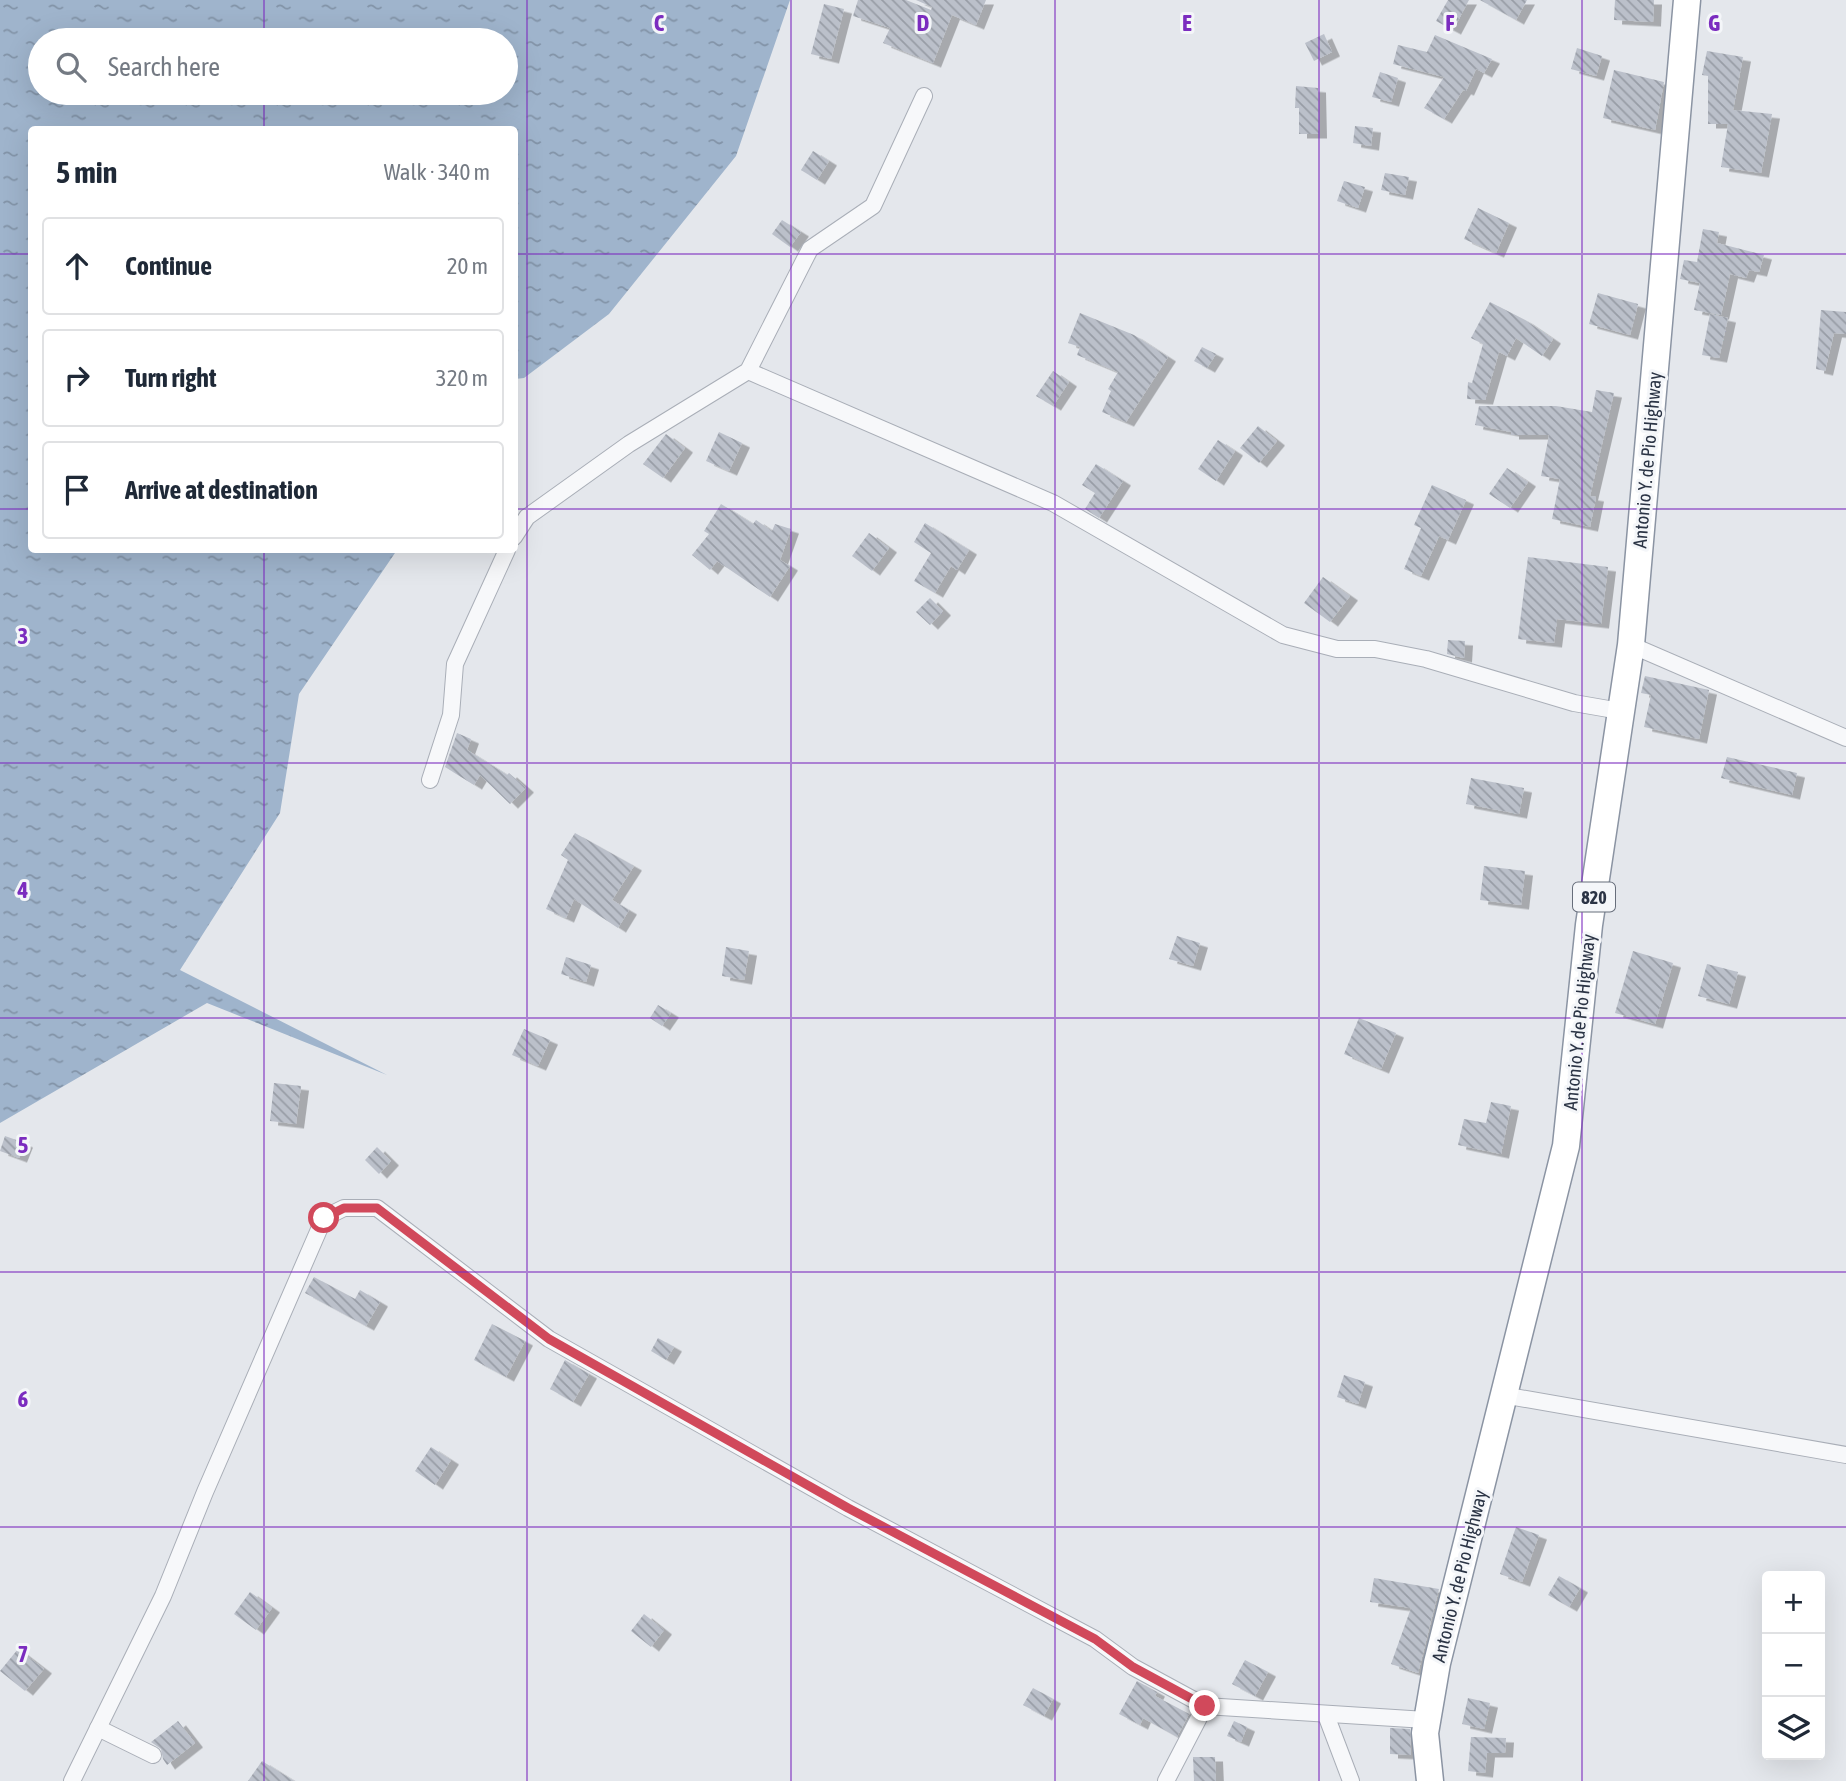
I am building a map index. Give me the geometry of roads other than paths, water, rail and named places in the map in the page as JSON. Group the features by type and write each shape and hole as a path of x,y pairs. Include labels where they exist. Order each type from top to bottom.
{"highway":[{"name":"Antonio Y. de Pio Highway","path":"1430,1781 1426,1720 1437,1662 1566,1146 1589,925 1631,645 1687,0"}],"street":[{"path":"518,531 527,517 618,452 748,371 810,249 873,206 924,96"},
{"path":"748,371 1053,503 1283,635 1337,649 1375,649 1426,659 1574,703 1620,711"},
{"path":"430,780 451,715 455,663 496,567 505,553"},
{"path":"1631,645 1846,738"},
{"path":"72,1781 163,1596 205,1492 324,1218 344,1208 377,1208 549,1339 848,1508 1095,1639 1133,1667 1205,1706 1426,1720"},
{"path":"1503,1395 1846,1455"},
{"path":"1166,1781 1205,1706"},
{"path":"1326,1715 1351,1781"},
{"path":"98,1728 153,1755"}],"water":[{"path":"0,0 790,0 736,156 609,314 524,378 518,379 518,126 28,126 28,553 395,553 299,694 280,813 180,970 387,1075 207,1003 0,1123"}]}
